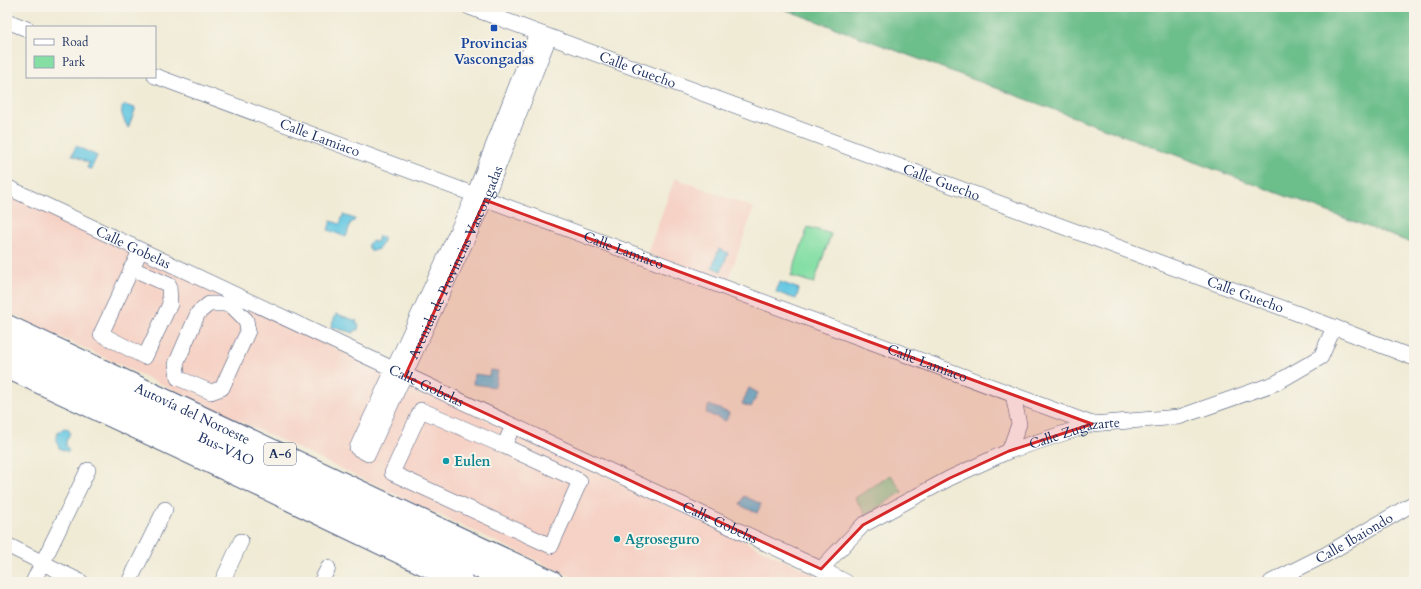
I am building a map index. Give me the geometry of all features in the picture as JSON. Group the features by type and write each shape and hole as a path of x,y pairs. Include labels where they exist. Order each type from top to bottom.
{"highway":[{"name":"Autovía del Noroeste","path":"7,326 552,582"},
{"name":"Bus-VAO","path":"7,346 511,582"},
{"name":"A-6","path":"7,367 462,582"}],"street":[{"name":"Calle Guecho","path":"470,7 1414,358"},
{"path":"7,21 26,29"},
{"name":"Avenida de Provincias Vascongadas","path":"399,373 479,197 543,35"},
{"name":"Calle Lamiaco","path":"156,76 1092,424"},
{"name":"Calle Gobelas","path":"7,187 140,251 231,300 399,373 846,582"},
{"path":"131,268 169,285 170,304 145,357 100,334 131,268 140,251"},
{"path":"231,300 246,320 248,331 222,388 211,392 178,378 176,364 198,313 209,304 231,300"},
{"name":"Calle Zugazarte","path":"821,569 863,525 950,478 1008,451 1092,424 1178,417 1276,383 1321,357 1334,327"},
{"path":"1008,451 1019,424 1012,395"},
{"path":"421,410 504,446 580,481 551,546 392,473 421,410"},
{"path":"504,446 513,426"},
{"path":"33,582 88,470"},
{"name":"Calle Ibaiondo","path":"1271,582 1325,555 1414,503"},
{"path":"129,582 165,510"},
{"path":"222,582 241,541"},
{"path":"7,546 81,582"},
{"path":"321,582 328,568"}],"highlighted area":[{"path":"485,200 1092,424 1009,451 950,478 863,525 821,569 405,376"}],"shaded area":[{"path":"675,178 754,208 727,283 647,254"},
{"path":"7,192 831,582 582,582 7,312"}],"green space":[{"path":"778,7 1414,7 1414,244 857,36"},
{"path":"808,227 831,234 814,283 791,276"},
{"path":"891,475 902,492 866,515 855,498"}],"water":[{"path":"124,105 135,108 128,128 122,114 122,108"},
{"path":"76,146 97,156 91,169 87,168 89,163 72,155"},
{"path":"343,215 355,219 351,222 346,237 328,230 331,221 340,224"},
{"path":"379,236 383,238 381,245 378,249 371,251 368,244 372,241 377,242"},
{"path":"719,249 728,253 721,271 712,267"},
{"path":"780,282 799,289 796,299 776,292"},
{"path":"336,314 357,321 356,324 359,325 358,330 355,330 354,333 331,327"},
{"path":"490,370 498,371 495,387 473,384 474,374 489,376"},
{"path":"749,388 758,393 751,407 742,404"},
{"path":"709,405 729,413 726,421 706,413"},
{"path":"64,428 68,429 70,433 66,443 69,450 68,452 59,448 56,440 57,433"},
{"path":"744,496 761,504 757,513 740,505"}],"place":[{"name":"Provincias Vascongadas","path":"494,28"},
{"name":"Eulen","path":"446,461"},
{"name":"Agroseguro","path":"617,539"}]}
